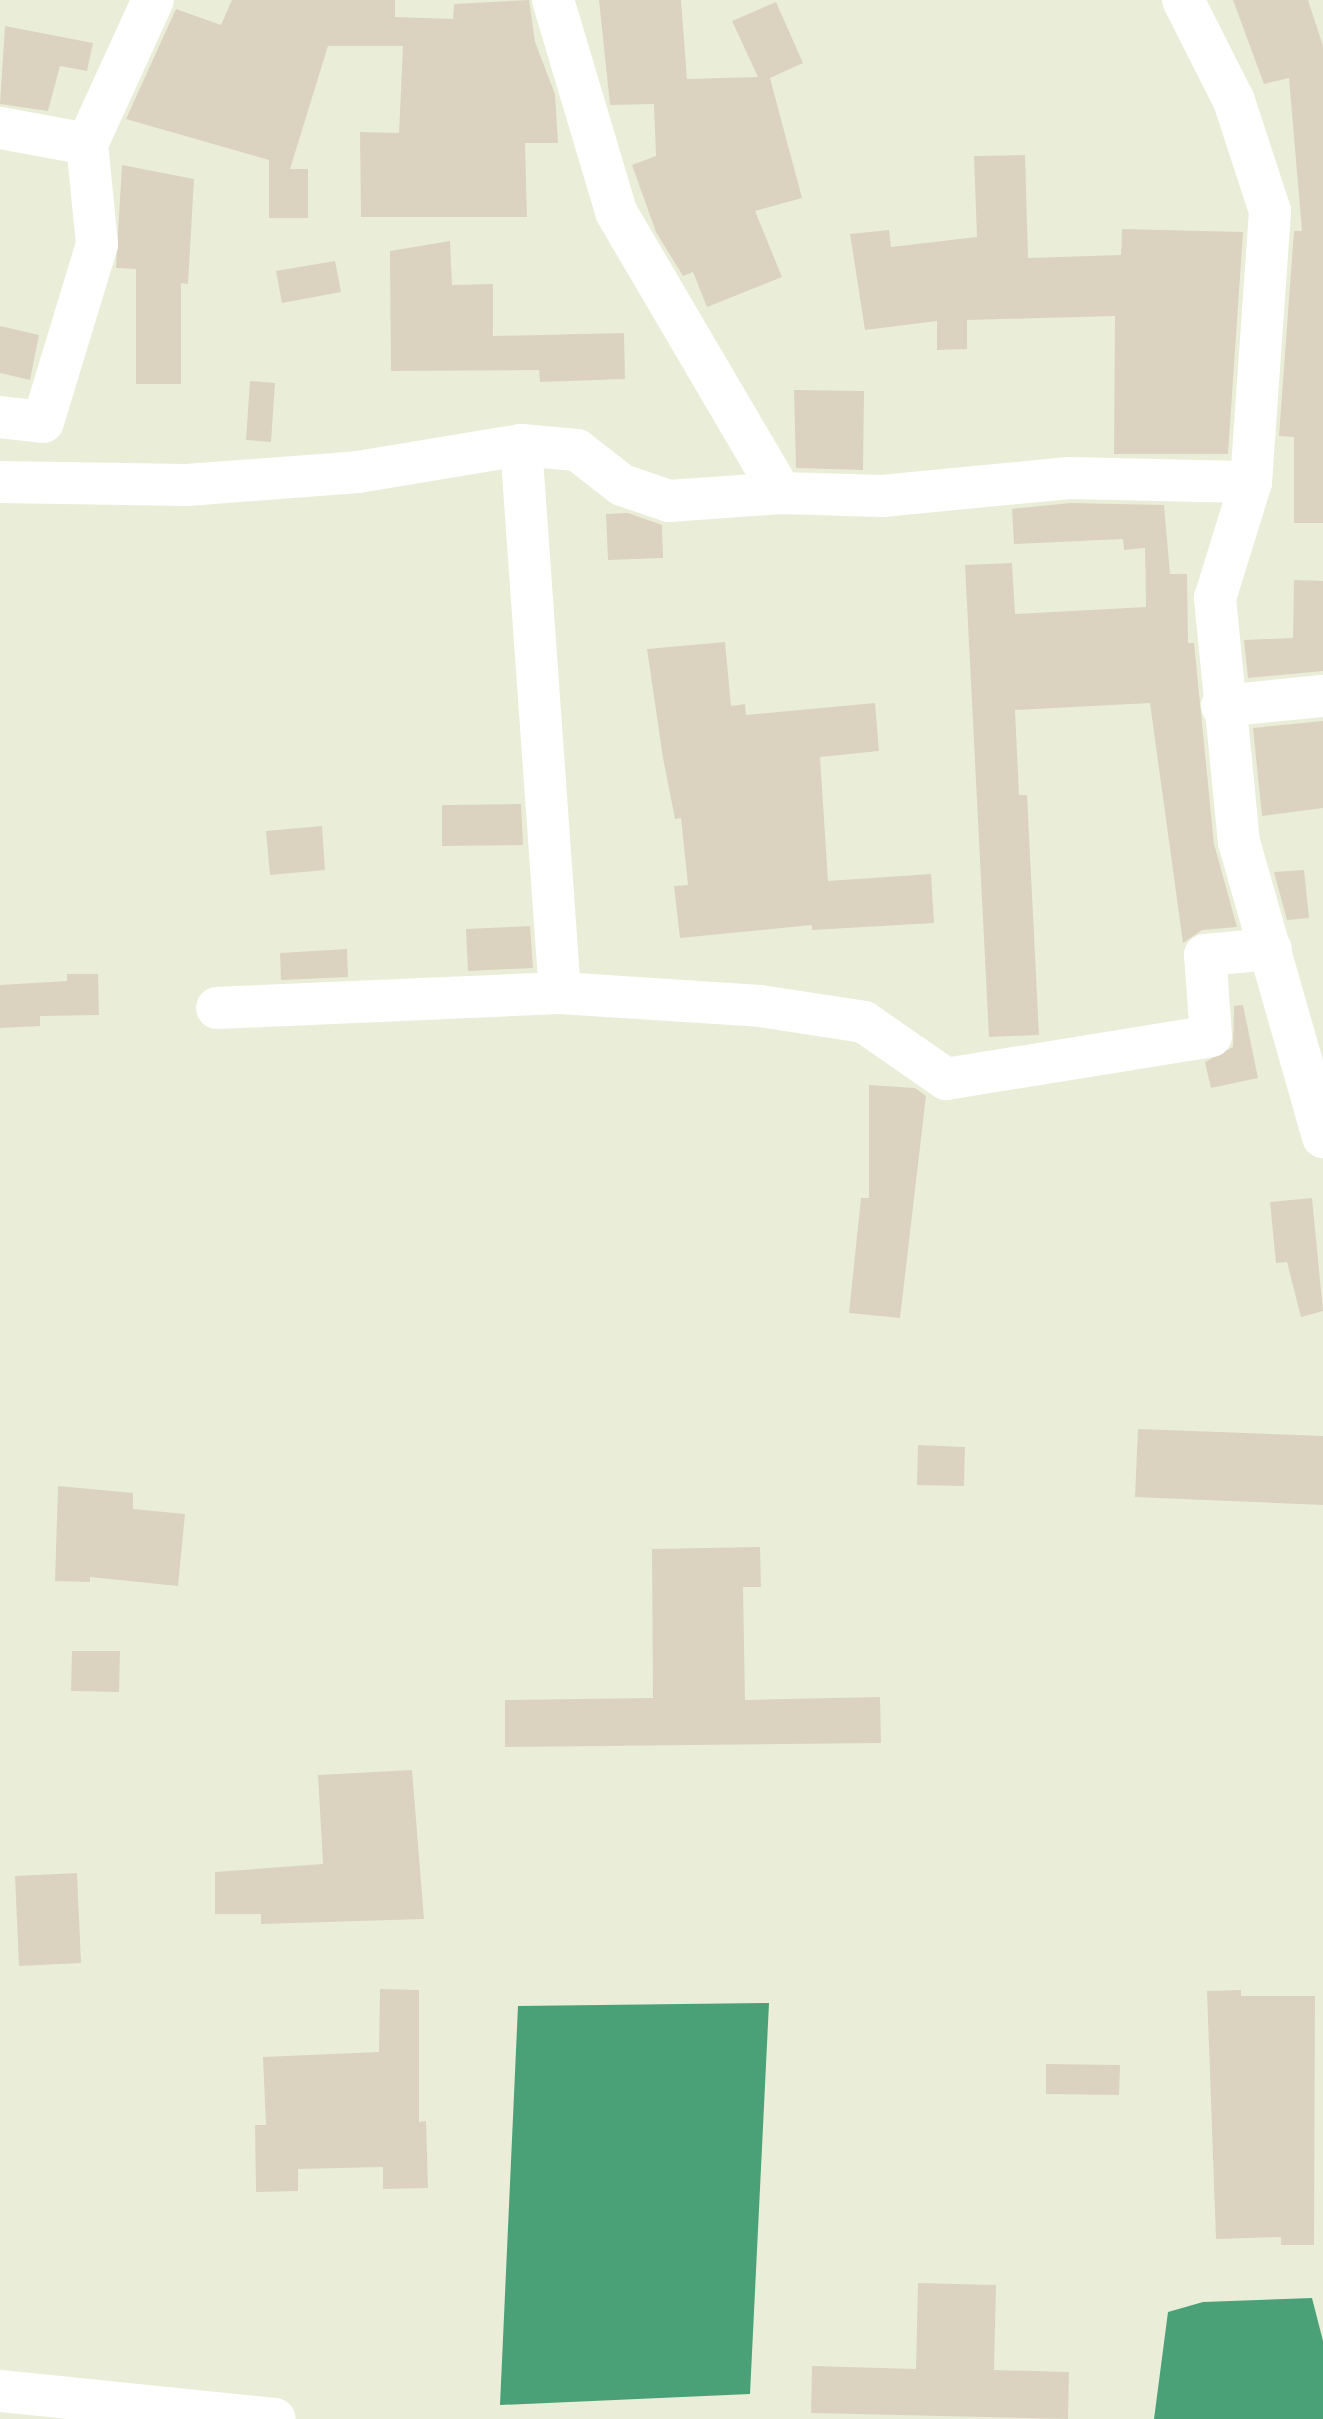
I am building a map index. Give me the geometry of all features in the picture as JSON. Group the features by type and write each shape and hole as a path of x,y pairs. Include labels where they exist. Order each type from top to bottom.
{"street":[{"path":"0,417 43,422 98,244 87,144 152,0"},
{"path":"552,0 616,212 781,493"},
{"path":"1183,0 1234,101 1270,211 1252,482 1215,598 1222,706 1239,842 1323,1137"},
{"path":"0,128 87,144"},
{"path":"521,445 560,993"},
{"path":"0,482 188,485 358,472 521,445 577,450 622,485 669,501 781,493 882,496 1069,478 1252,482"},
{"path":"1222,706 1323,696"},
{"path":"218,1008 560,993 760,1006 864,1022 946,1079 1211,1036 1205,955 1271,949"},
{"path":"0,2392 276,2419"}],"shaded area":[{"path":"769,2003 750,2394 500,2405 518,2006"},
{"path":"1312,2298 1323,2341 1323,2419 1154,2419 1168,2312 1203,2302"}],"building":[{"path":"232,0 395,0 395,17 453,19 454,4 529,0 535,42 555,94 558,143 525,143 527,217 361,217 360,132 399,133 403,46 328,46 290,169 308,169 308,218 269,218 269,160 126,119 176,9 221,25"},
{"path":"599,0 681,0 687,79 758,77 732,21 776,2 803,63 770,78 802,198 755,211 782,277 707,307 693,272 683,276 656,232 632,165 656,156 654,104 610,105"},
{"path":"1233,0 1308,0 1323,46 1323,523 1294,523 1294,437 1279,436 1294,231 1302,231 1289,78 1264,84"},
{"path":"5,26 93,43 87,71 60,66 48,111 0,104"},
{"path":"1025,155 1028,258 1121,255 1122,229 1243,232 1228,454 1114,454 1115,316 967,320 967,349 937,350 937,321 865,330 850,234 889,230 891,247 977,237 974,156"},
{"path":"122,165 194,179 188,284 181,283 181,384 136,384 136,269 116,268"},
{"path":"450,241 452,285 493,284 493,336 624,333 625,379 540,382 539,370 391,371 390,251"},
{"path":"335,261 341,292 282,303 276,271"},
{"path":"0,326 39,335 30,380 0,373"},
{"path":"250,381 275,383 271,442 246,440"},
{"path":"794,390 864,391 863,470 796,468"},
{"path":"1070,503 1164,505 1170,574 1187,574 1188,643 1194,643 1214,844 1237,927 1202,930 1183,943 1150,703 1015,710 1019,795 1027,795 1039,1035 989,1037 965,565 1012,563 1015,614 1146,607 1145,548 1124,550 1123,539 1014,544 1012,509"},
{"path":"628,513 662,525 663,558 608,560 606,514"},
{"path":"1294,580 1323,581 1323,671 1248,678 1244,640 1293,638"},
{"path":"725,642 731,706 745,704 746,715 875,703 879,751 820,757 828,881 931,874 934,923 812,930 812,925 680,938 674,886 688,885 681,818 675,819 647,649"},
{"path":"1323,721 1323,808 1262,816 1253,728"},
{"path":"521,804 523,845 442,846 442,805"},
{"path":"322,826 325,870 270,875 266,831"},
{"path":"1304,870 1309,918 1287,920 1274,872"},
{"path":"530,926 533,968 468,971 466,929"},
{"path":"347,949 348,977 281,980 280,953"},
{"path":"67,974 98,974 99,1015 40,1016 40,1026 0,1028 0,985 67,981"},
{"path":"1243,1005 1258,1078 1211,1088 1205,1062 1233,1047 1234,1006"},
{"path":"869,1085 915,1088 926,1096 900,1318 849,1313 861,1198 869,1198"},
{"path":"1312,1198 1323,1311 1301,1317 1287,1262 1276,1263 1270,1202"},
{"path":"1138,1429 1323,1436 1323,1505 1135,1497"},
{"path":"918,1445 965,1447 964,1486 917,1485"},
{"path":"58,1486 133,1493 133,1509 185,1514 178,1586 90,1577 90,1582 55,1581"},
{"path":"760,1547 761,1587 743,1587 745,1700 880,1697 881,1743 505,1747 505,1700 653,1698 652,1549"},
{"path":"72,1651 120,1651 119,1692 71,1691"},
{"path":"412,1770 424,1919 261,1924 261,1914 215,1914 215,1872 323,1864 318,1775"},
{"path":"77,1873 81,1963 19,1966 15,1876"},
{"path":"380,1989 419,1990 419,2122 426,2121 428,2188 383,2189 383,2167 298,2169 298,2191 256,2192 255,2125 266,2125 263,2057 379,2052"},
{"path":"1241,1990 1241,1996 1315,1996 1314,2245 1281,2245 1281,2237 1216,2239 1207,1991"},
{"path":"1046,2064 1120,2065 1119,2095 1046,2094"},
{"path":"918,2283 996,2285 994,2370 1069,2372 1068,2419 811,2413 812,2366 916,2369"}]}
